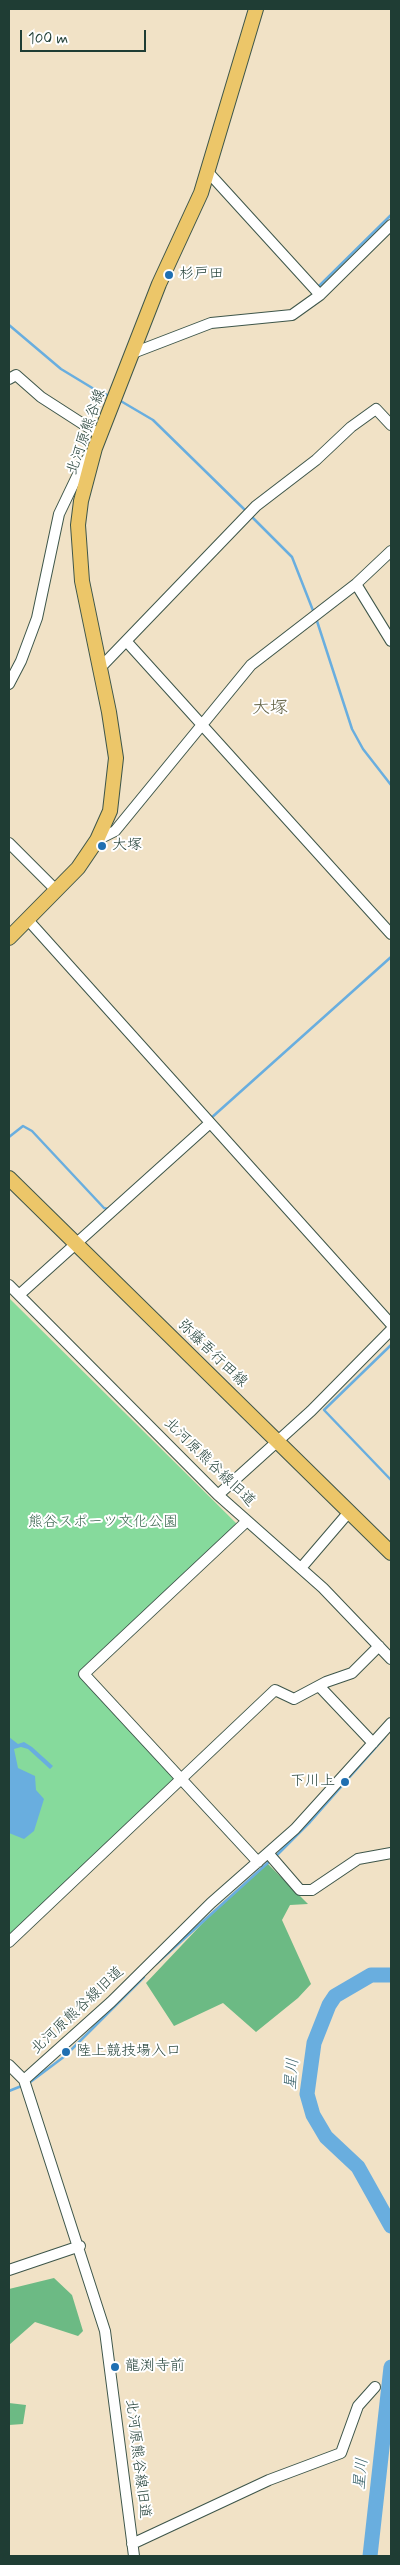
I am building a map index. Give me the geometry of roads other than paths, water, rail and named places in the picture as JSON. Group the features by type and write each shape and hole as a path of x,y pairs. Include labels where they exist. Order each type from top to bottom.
{"main road":[{"name":"北河原熊谷線","path":"9,938 78,868 97,840 110,811 116,758 82,581 79,546 82,501 97,442 159,284 192,217 208,172 256,9"},
{"name":"弥藤吾行田線","path":"9,1178 391,1553"}],"street":[{"path":"208,172 320,296"},
{"path":"133,353 211,323 292,315 320,296 391,225"},
{"path":"9,379 16,375 97,442 81,468 59,514 37,618 21,661 9,684"},
{"path":"100,668 256,506 316,460 351,427 376,408 391,425"},
{"path":"97,840 115,831 251,665 356,584 391,551"},
{"path":"356,584 391,641"},
{"path":"127,642 391,934"},
{"path":"9,843 56,890"},
{"path":"28,920 391,1324"},
{"path":"19,1296 210,1123"},
{"name":"北河原熊谷線旧道","path":"9,1285 218,1495 301,1568 391,1659"},
{"path":"218,1495 279,1442 391,1330"},
{"path":"301,1568 349,1512"},
{"path":"247,1521 84,1674 258,1862"},
{"path":"9,1942 276,1690 294,1699 319,1686 352,1673 380,1646"},
{"path":"319,1686 373,1743"},
{"name":"北河原熊谷線旧道","path":"134,2556 105,2331 80,2246 24,2080 111,2002 211,1904 295,1829 391,1722"},
{"path":"268,1853 300,1890 312,1890 358,1859 391,1853"},
{"path":"9,2065 24,2080"},
{"path":"9,2270 80,2246"},
{"path":"132,2544 269,2480 341,2452 358,2406 375,2387"}],"water":[{"path":"9,1737 18,1744 24,1742 32,1747 53,1766 50,1769 28,1749 21,1747 14,1749 18,1768 35,1776 36,1790 44,1799 34,1831 24,1839 9,1833"}],"waterway":[{"path":"317,288 391,215"},
{"path":"9,325 61,369 109,396"},
{"path":"119,400 153,420 246,511"},
{"path":"250,515 292,557 314,613"},
{"path":"316,618 352,729 363,749 391,785"},
{"path":"210,1119 391,957"},
{"path":"9,1137 23,1126 32,1131 104,1208 108,1209"},
{"path":"391,1345 324,1410 391,1480"},
{"path":"275,1857 310,1822 385,1737"},
{"path":"156,1964 271,1860"},
{"name":"星川","path":"391,1975 371,1975 335,1996 329,2005 314,2043 307,2094 313,2115 326,2137 358,2167 391,2226"},
{"path":"29,2083 65,2056 144,1977"},
{"path":"9,2091 24,2085"},
{"name":"星川","path":"370,2556 391,2367"}],"place":[{"name":"杉戸田","path":"169,275"},
{"name":"大塚","path":"102,846"},
{"name":"下川上","path":"345,1782"},
{"name":"陸上競技場入口","path":"66,2052"},
{"name":"龍渕寺前","path":"115,2367"}],"district":[{"name":"大塚","path":"270,709"}],"park label":[{"name":"熊谷スポーツ文化公園","path":"103,1523"}]}
